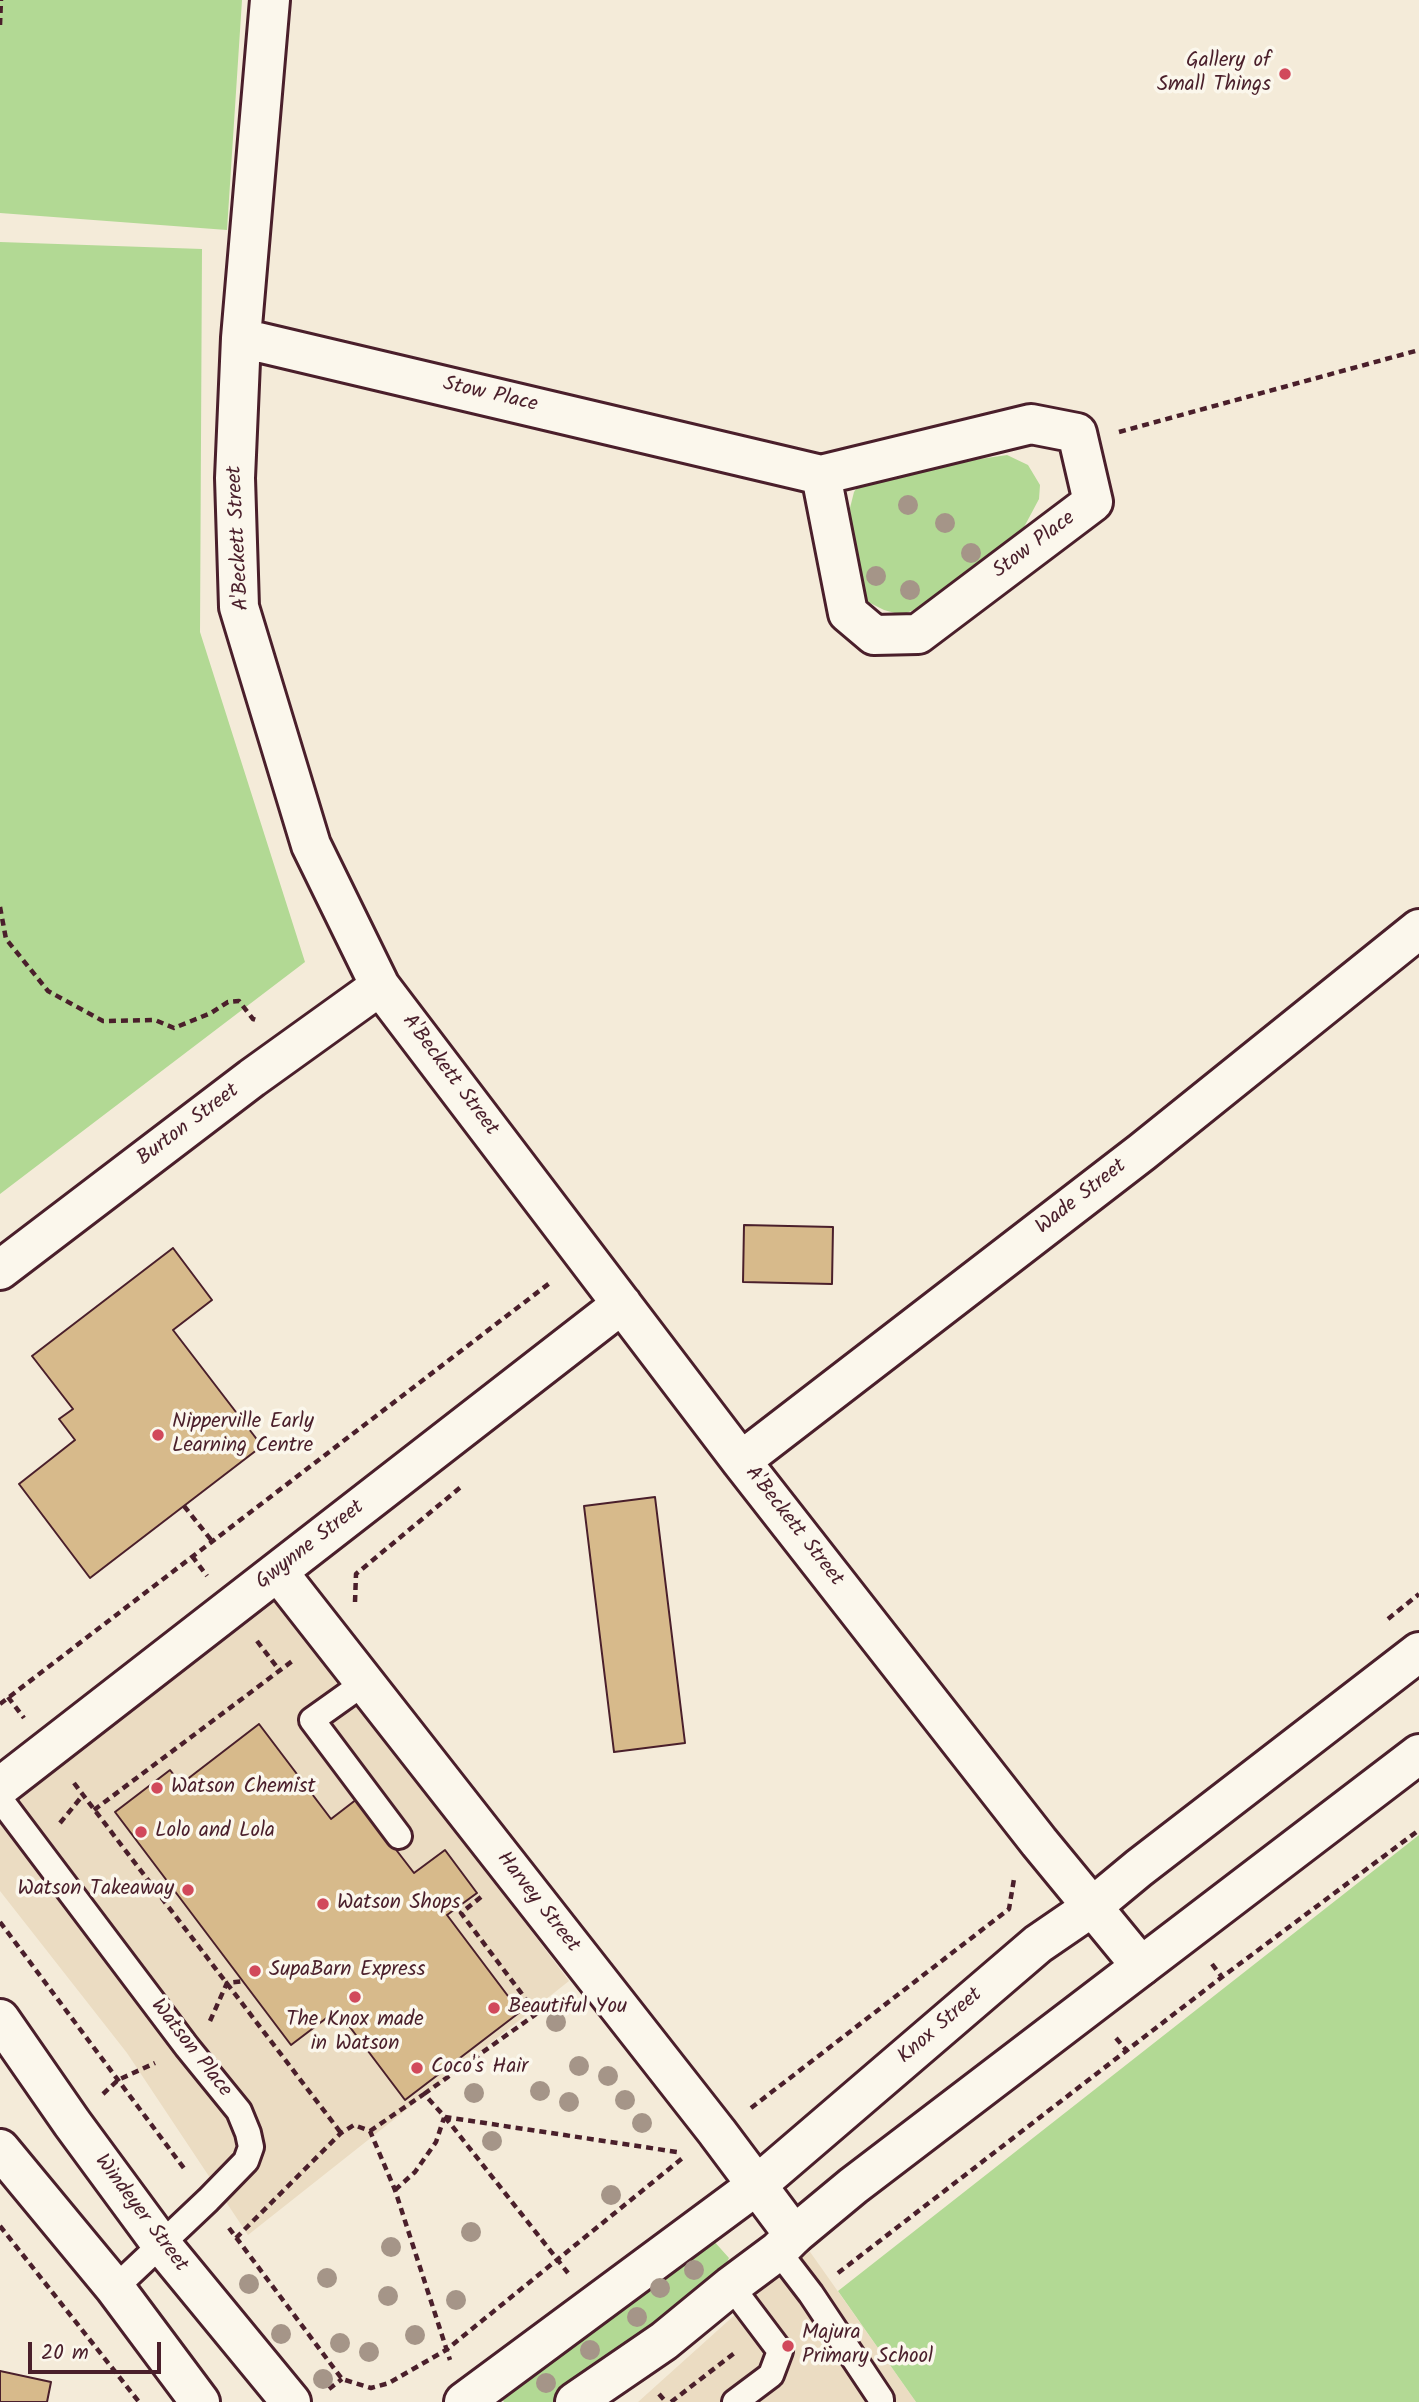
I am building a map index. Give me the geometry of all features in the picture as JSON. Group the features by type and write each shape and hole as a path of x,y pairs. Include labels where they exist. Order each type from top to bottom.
{"street":[{"name":"A'Beckett Street","path":"270,0 241,338 235,478 239,607 311,845 380,986 741,1461 1038,1842 1142,1966"},
{"name":"Stow Place","path":"241,338 821,475 1031,424 1077,433 1093,502 918,634 874,635 848,612 821,475"},
{"name":"Wade Street","path":"741,1461 1142,1152 1419,929"},
{"name":"Burton Street","path":"0,1270 241,1086 380,986"},
{"name":"Gwynne Street","path":"0,1787 622,1304"},
{"name":"Harvey Street","path":"278,1572 717,2132 757,2185 786,2243"},
{"name":"Knox Street","path":"464,2402 757,2185 1038,1944 1092,1907 1419,1653"},
{"path":"575,2402 664,2341 853,2186 1419,1754"},
{"name":"Windeyer Street","path":"0,2019 161,2245 291,2402"},
{"path":"0,2149 115,2288 200,2402"}],"lane":[{"path":"363,1683 312,1720 399,1836"},
{"name":"Watson Place","path":"0,1799 187,2048 239,2111 248,2133 251,2147 246,2161 115,2288"},
{"path":"786,2243 811,2294 881,2402"},
{"path":"731,2286 780,2351 771,2375 735,2402"}],"path":[{"path":"0,25 1,0"},
{"path":"1077,433 1105,436 1419,350"},
{"path":"0,907 3,939 48,991 103,1021 155,1020 174,1028 211,1013 228,1002 239,1001 253,1019 262,1022"},
{"path":"0,1704 552,1281"},
{"path":"355,1607 356,1574 463,1485"},
{"path":"184,1506 212,1541"},
{"path":"94,1810 297,1658"},
{"path":"8,1697 341,2133"},
{"path":"811,2294 1222,1977 1419,1830"},
{"path":"1009,1909 1015,1875"},
{"path":"0,1922 236,2238 342,2379 371,2388 390,2383 446,2350 395,2190 370,2131 354,2125 341,2133 236,2238"},
{"path":"227,1983 244,1981"},
{"path":"206,2032 227,1983"},
{"path":"370,2131 563,1995"},
{"path":"424,2094 557,2259"},
{"path":"744,2101 754,2106"},
{"path":"445,2117 688,2154"},
{"path":"395,2190 415,2172 436,2142 445,2117"},
{"path":"0,2226 139,2402"},
{"path":"671,2402 765,2330"}],"shaded area":[{"name":"Watson Shops","path":"280,1598 569,1981 248,2235 127,2053 0,1891 0,1813"},
{"name":"Majura Primary School","path":"808,2249 916,2402 638,2402"}],"green space":[{"path":"0,0 242,0 227,230 0,213"},
{"path":"0,242 202,249 200,632 305,962 0,1194"},
{"path":"1007,455 1028,465 1040,485 1039,499 1023,529 918,608 902,615 866,601 854,556 850,508 854,492 865,476"},
{"path":"1419,1835 1419,2402 916,2402 838,2291"},
{"path":"712,2239 729,2258 723,2270 555,2402 504,2402 502,2399"}],"building":[{"path":"744,1225 833,1227 832,1284 743,1282"},
{"path":"173,1248 212,1300 173,1330 262,1446 90,1578 19,1484 75,1440 59,1419 73,1409 32,1356"},
{"path":"655,1497 685,1743 614,1752 584,1506"},
{"name":"Watson Shops","path":"259,1724 331,1819 357,1799 414,1873 445,1850 477,1893 447,1915 520,2012 405,2100 337,2010 291,2045 115,1812 170,1770 181,1784"},
{"path":"0,2371 51,2382 47,2402 0,2402"}],"place":[{"name":"Gallery of Small Things","path":"1285,74"},
{"name":"Nipperville Early Learning Centre","path":"158,1435"},
{"name":"Watson Chemist","path":"157,1788"},
{"name":"Lolo and Lola","path":"141,1832"},
{"name":"Watson Takeaway","path":"188,1890"},
{"name":"Watson Shops","path":"323,1904"},
{"name":"SupaBarn Express","path":"255,1971"},
{"name":"The Knox made in Watson","path":"355,1997"},
{"name":"Beautiful You","path":"494,2008"},
{"name":"Coco's Hair","path":"417,2068"},
{"name":"Majura Primary School","path":"788,2346"}]}
